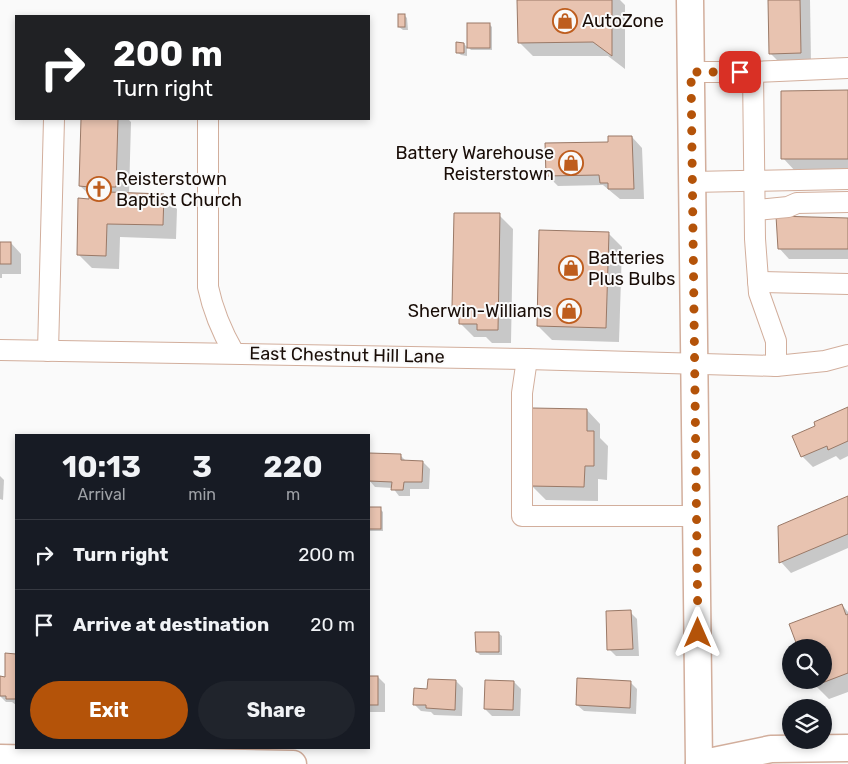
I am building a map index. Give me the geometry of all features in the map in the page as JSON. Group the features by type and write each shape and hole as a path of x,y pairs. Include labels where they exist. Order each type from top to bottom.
{"main road":[{"path":"690,0 699,764 771,749 848,748"},
{"path":"0,758 293,764"}],"street":[{"path":"691,72 753,72 848,68"},
{"path":"753,72 758,282 759,293 776,341 776,366"},
{"path":"48,351 54,120"},
{"path":"208,120 208,287 214,311 223,334 234,354"},
{"path":"692,182 848,179"},
{"path":"756,210 788,207 797,203 848,202"},
{"path":"788,207 802,211 848,210"},
{"path":"758,282 848,284"},
{"name":"East Chestnut Hill Lane","path":"0,350 527,358 776,366 825,361 848,355"},
{"path":"527,358 522,393 522,516 696,516"}],"building":[{"name":"AutoZone","path":"517,0 612,0 612,56 593,42 518,43"},
{"path":"768,0 800,0 801,53 769,54"},
{"path":"398,14 405,14 405,27 398,27"},
{"path":"467,23 490,23 490,48 467,48"},
{"path":"456,42 464,43 464,53 456,53"},
{"path":"848,90 848,159 781,159 781,91"},
{"name":"Reisterstown Baptist Church","path":"81,120 118,120 116,187 108,187 108,192 164,194 163,225 107,224 106,256 77,255 78,198 89,199 89,187 79,186"},
{"path":"608,136 632,136 634,189 608,189 608,183 600,183 599,175 546,176 545,143 608,142"},
{"path":"454,213 500,213 498,330 477,330 477,324 459,324 459,307 452,307"},
{"path":"776,216 848,218 848,249 778,249"},
{"path":"539,230 609,232 606,328 537,326"},
{"path":"0,242 11,242 11,264 0,264"},
{"path":"848,407 848,441 828,450 827,446 801,457 792,436 815,426 814,422"},
{"path":"532,408 587,409 587,431 594,431 594,466 585,466 584,487 530,486"},
{"path":"370,453 401,454 401,460 423,461 422,482 404,482 403,490 391,490 392,482 370,481"},
{"path":"848,496 848,534 779,563 778,526"},
{"path":"370,507 381,507 381,529 370,529"},
{"path":"842,604 846,615 848,614 848,673 832,679 832,639 795,639 789,624"},
{"path":"631,610 633,649 607,650 606,611"},
{"path":"475,632 499,632 499,652 476,652"},
{"path":"5,653 15,654 15,699 6,699 6,696 0,696 0,676 5,677"},
{"path":"370,676 378,676 378,705 370,705"},
{"path":"577,678 631,681 630,708 576,705"},
{"path":"428,679 456,680 455,710 426,708 426,705 413,705 414,688 427,689"},
{"path":"485,680 514,681 513,710 484,709"}],"place":[{"name":"AutoZone","path":"565,21"},
{"name":"Battery Warehouse Reisterstown","path":"571,163"},
{"name":"Reisterstown Baptist Church","path":"99,189"},
{"name":"Batteries Plus Bulbs","path":"571,268"},
{"name":"Sherwin-Williams","path":"569,311"}],"route":[{"path":"698,633 691,72 740,72"}]}
